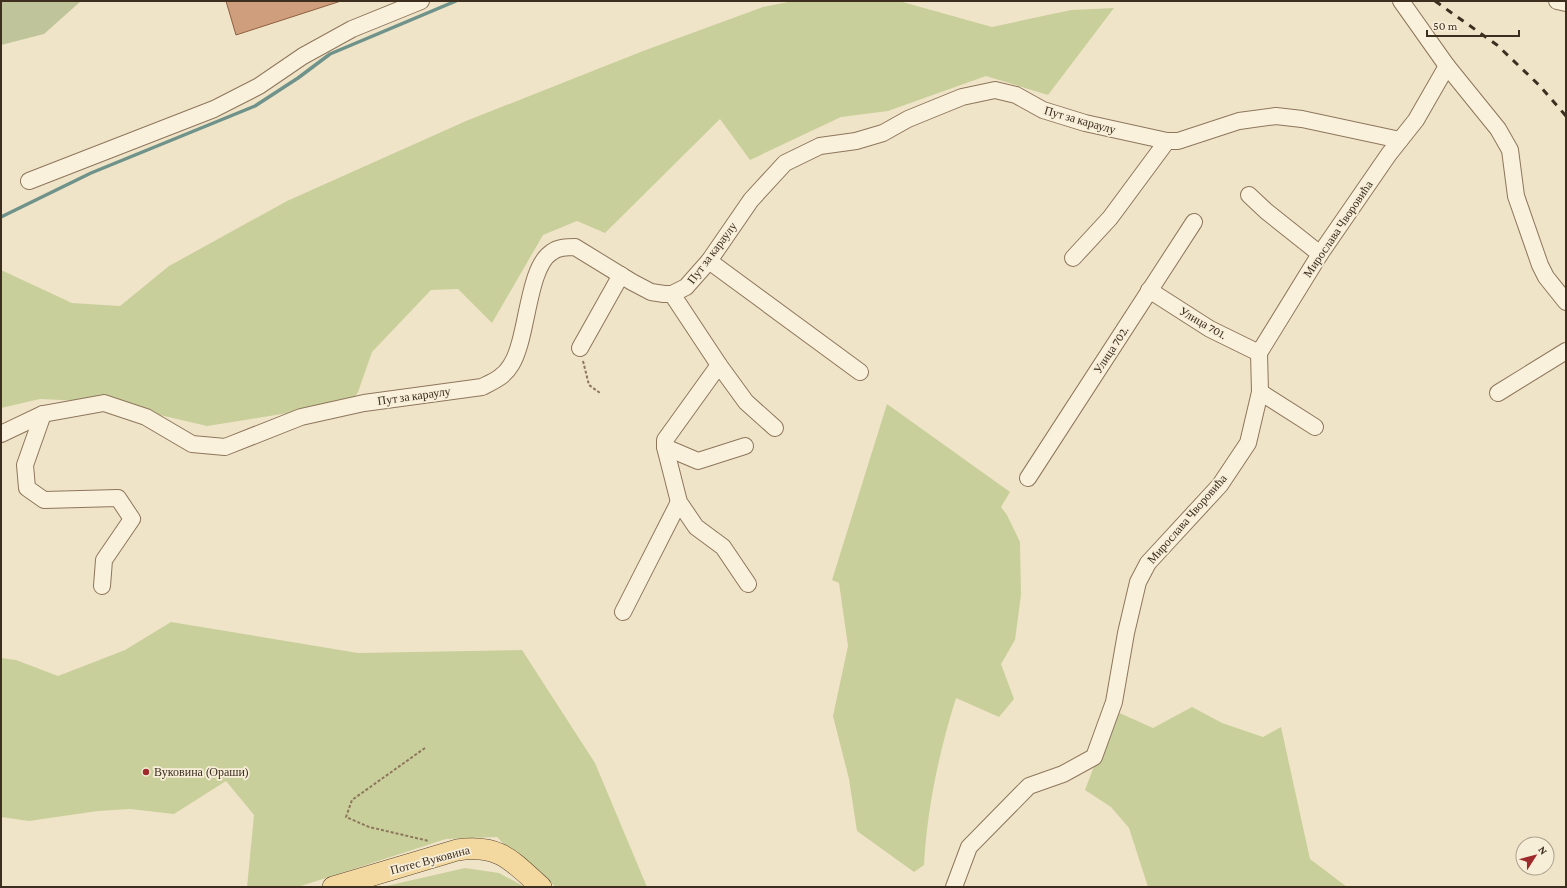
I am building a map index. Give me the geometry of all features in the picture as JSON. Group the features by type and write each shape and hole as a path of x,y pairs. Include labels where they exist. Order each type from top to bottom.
{"main road":[{"name":"Потес Вуковина","path":"333,887 458,850 474,848 491,850 508,857 541,887"}],"street":[{"path":"29,181 214,109 259,86 303,56 352,29 421,1"},
{"path":"1401,1 1447,66 1498,129 1510,150 1516,196 1540,264 1546,277 1566,302"},
{"path":"1557,1 1566,3"},
{"name":"Мирослава Чворовића","path":"954,887 969,847 1029,786 1063,774 1094,757 1114,702 1126,633 1138,582 1148,563 1220,485 1248,442 1260,392 1258,353 1320,254 1400,140 1416,120 1447,66"},
{"name":"Пут за караулу","path":"1,434 44,414 104,403 146,417 192,444 225,447 301,417 364,403 482,386 499,380 511,366 518,352 536,278 544,259 550,252 575,247 651,292 672,294 686,287 709,261 751,200 785,163 820,146 856,142 883,133 908,120 962,97 995,90 1016,95 1043,110 1085,123 1167,141 1178,141 1239,121 1276,116 1302,119 1400,140"},
{"path":"1073,258 1110,218 1167,141"},
{"path":"1249,195 1266,211 1320,254"},
{"name":"Улица 702.","path":"1028,478 1194,222"},
{"path":"709,261 860,372"},
{"path":"580,348 621,275"},
{"name":"Улица 701.","path":"1149,290 1210,329 1258,353"},
{"path":"672,294 746,402 775,428"},
{"path":"1498,393 1566,351"},
{"path":"719,364 665,440 665,447 679,502 696,527 724,547 748,584"},
{"path":"1260,392 1315,427"},
{"path":"44,414 25,465 27,488 44,500 118,498 132,519 104,560 102,586"},
{"path":"665,447 698,462 745,446"},
{"path":"623,612 679,502"}],"path":[{"path":"580,348 589,385 600,393"},
{"path":"425,748 352,800 346,817 370,827 432,842"}],"green space":[{"path":"1,1 81,1 44,34 1,45"},
{"path":"793,1 899,1 992,27 1071,10 1114,8 1048,95 986,76 888,111 841,117 750,160 720,119 605,233 577,221 543,235 492,323 458,289 431,290 372,352 358,392 351,403 207,426 104,402 40,399 1,408 1,270 72,303 120,306 169,266 287,201 466,121 643,51 763,7"},
{"path":"887,404 1010,492 1001,507 1007,515 1020,542 1021,595 1015,640 1001,664 1014,699 999,717 956,698 939,760 928,823 924,865 914,872 857,831 849,779 833,716 848,646 839,583 832,580"},
{"path":"171,622 358,653 522,650 595,763 647,887 556,887 508,849 497,837 446,839 298,887 247,887 254,815 226,781 174,814 130,809 98,811 29,821 1,817 1,658 16,660 58,676 125,650"},
{"path":"1192,707 1222,723 1263,737 1281,727 1310,859 1347,887 1148,887 1129,828 1111,807 1085,790 1115,711 1153,728"},
{"path":"465,868 499,873 525,887 382,887"}],"building":[{"path":"226,1 341,1 236,35"}],"waterway":[{"path":"1,217 91,173 255,106 298,78 330,54 456,1"}],"railway":[{"path":"1435,1 1497,45 1539,85 1566,116"}],"place":[{"name":"Вуковина (Ораши)","path":"146,772"}]}
